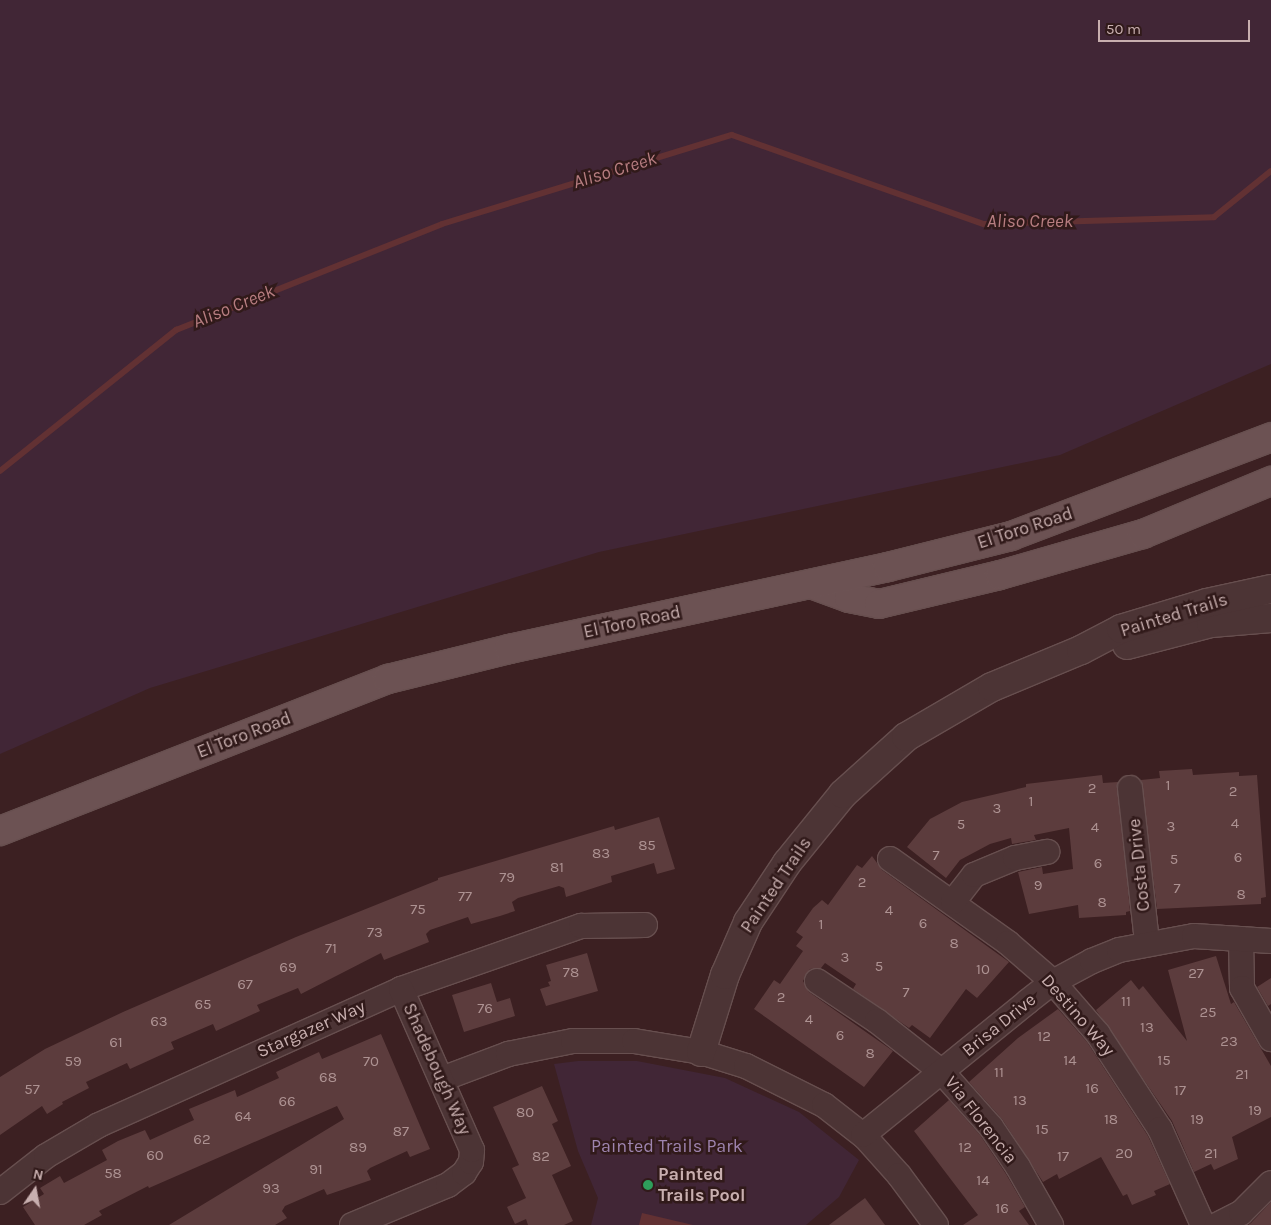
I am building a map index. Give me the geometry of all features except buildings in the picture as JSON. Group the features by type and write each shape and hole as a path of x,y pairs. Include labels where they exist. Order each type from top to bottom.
{"main road":[{"name":"El Toro Road","path":"0,831 388,679 509,649 811,584 1011,536 1271,437"},
{"path":"811,584 849,598 878,604 1000,575 1143,534 1271,481"}],"street":[{"name":"Painted Trails","path":"701,1052 725,975 748,922 787,863 843,794 906,737 992,687 1081,650 1121,629 1207,603 1271,589"},
{"name":"Painted Trails","path":"1081,650 1131,645 1211,623 1271,618"},
{"name":"Costa Drive","path":"1130,788 1147,943"},
{"path":"953,902 974,875 1016,858 1047,852"},
{"name":"Destino Way","path":"890,859 953,902 1008,943 1053,982 1098,1034 1131,1080 1160,1128 1203,1225"},
{"name":"Stargazer Way","path":"0,1192 46,1156 99,1125 401,989 581,926 645,925"},
{"name":"Brisa Drive","path":"863,1136 1053,982 1092,961 1147,943 1194,936 1271,941"},
{"path":"1241,938 1242,988 1271,1039"},
{"name":"Via Florencia","path":"817,981 877,1020 942,1072 991,1127 1018,1167 1051,1225"},
{"name":"Shadebough Way","path":"352,1225 448,1184 464,1173 471,1162 472,1150 401,989"},
{"path":"442,1079 508,1054 573,1041 634,1041 701,1052 783,1082 824,1105 863,1136 899,1175 936,1225"},
{"path":"1217,1225 1241,1213 1271,1183"}],"green space":[{"path":"0,0 1271,0 1271,364 1060,455 599,552 150,688 0,754"},
{"name":"Painted Trails Park","path":"578,1061 637,1061 725,1078 799,1112 859,1160 839,1197 806,1225 591,1225 598,1198 578,1151 554,1064"}],"shaded area":[{"name":"Painted Trails Pool","path":"642,1213 693,1225 639,1225"}],"waterway":[{"name":"Aliso Creek","path":"0,471 176,330 442,224 732,135 984,224 1214,217 1271,171"}],"place":[{"name":"Painted Trails Pool","path":"648,1185"}]}
